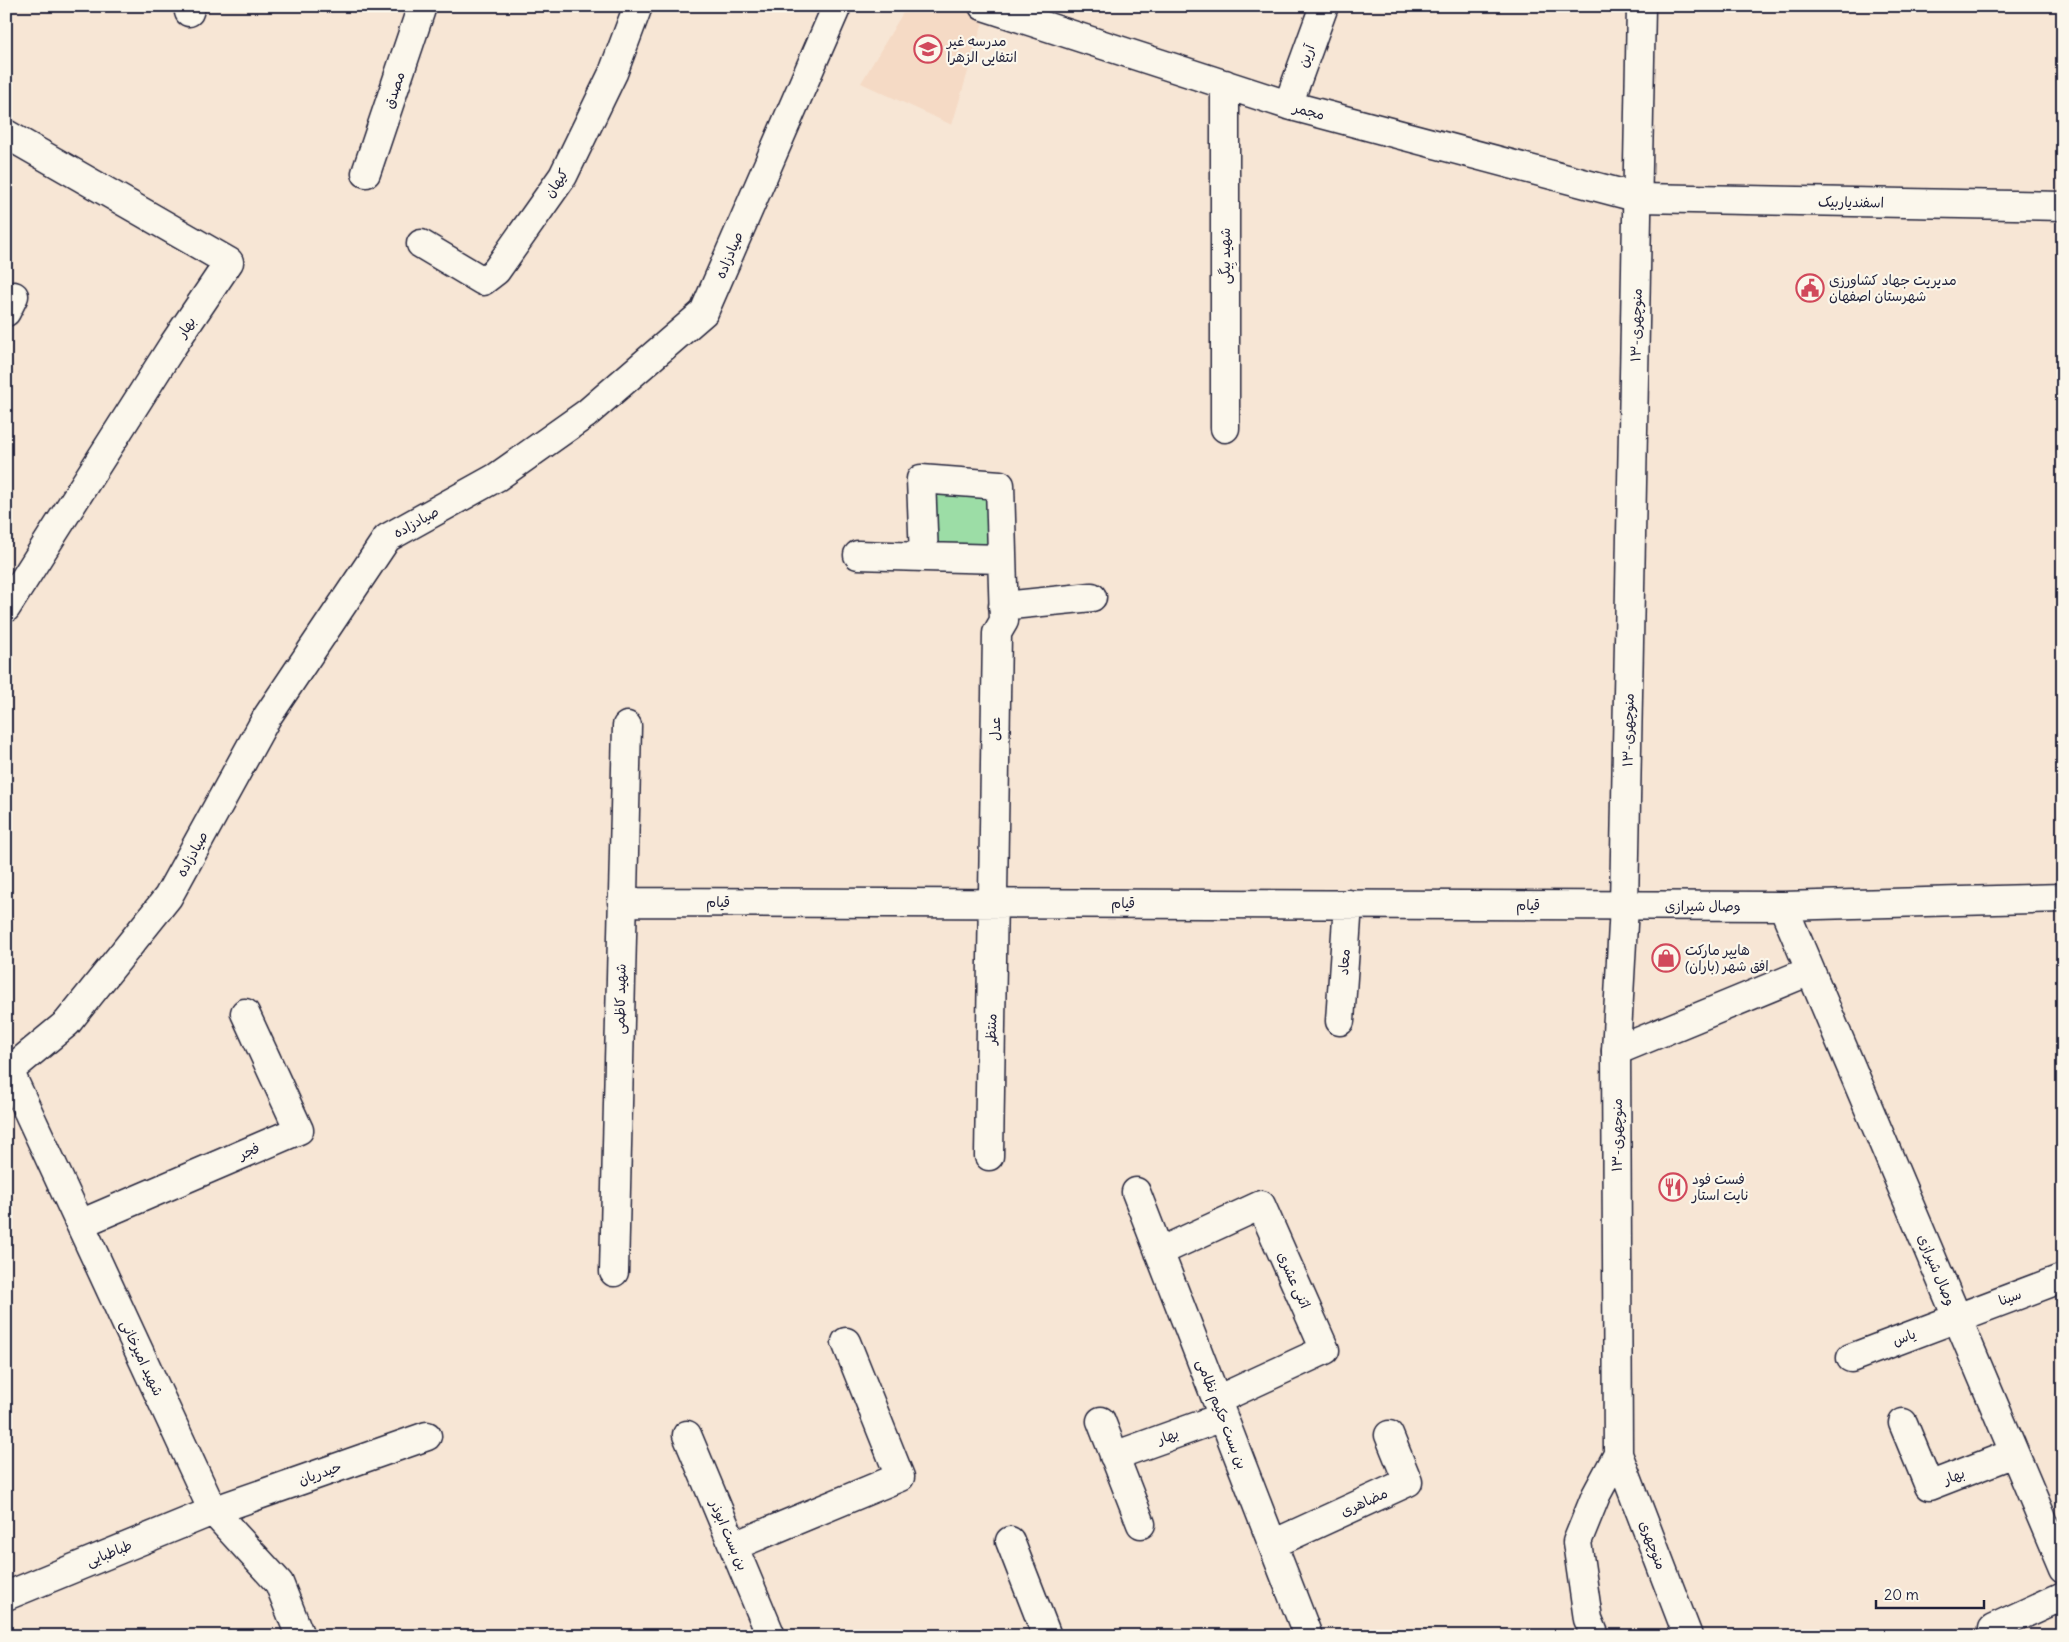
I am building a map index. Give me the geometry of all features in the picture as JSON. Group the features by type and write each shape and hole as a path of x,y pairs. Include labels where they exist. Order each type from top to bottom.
{"street":[{"name":"مصدق","path":"366,173 422,6"},
{"name":"کیهان","path":"420,244 483,281 496,271 563,176 613,74 638,6"},
{"name":"صیادزاده","path":"8,1068 67,1023 168,897 267,716 387,538 497,477 586,414 704,312 837,6"},
{"name":"مجمر","path":"983,6 1288,105 1639,198"},
{"name":"آرین","path":"1288,105 1324,6"},
{"name":"۱۳-منوچهری","path":"1618,1454 1616,1051 1624,906 1639,198 1641,6"},
{"name":"شهید بِیگی","path":"1225,84 1225,428"},
{"name":"بهار","path":"6,134 229,262 173,345 6,608"},
{"name":"اسفندیاربیک","path":"1639,198 2063,206"},
{"name":"عدل","path":"924,557 921,479 1000,485 1004,621 997,633 993,902"},
{"path":"858,555 1002,559"},
{"path":"1003,606 1092,597"},
{"name":"شهید کاظمی","path":"614,1272 627,726"},
{"name":"وصال شیرازی","path":"1624,906 1783,906 2063,898"},
{"name":"قیام","path":"622,902 1624,906"},
{"name":"منتظر","path":"989,1156 993,902"},
{"name":"معاد","path":"1340,1021 1348,904"},
{"name":"وصال شیرازی","path":"1783,906 2014,1453 2054,1524 2063,1568"},
{"path":"1616,1051 1810,971"},
{"name":"فجر","path":"80,1224 299,1130 245,1013"},
{"name":"شهید امیرخانی","path":"8,1068 213,1511 279,1583 300,1636"},
{"name":"بن بست حکیم نظامی","path":"1136,1192 1308,1636"},
{"name":"اثنی عشری","path":"1159,1252 1261,1205 1325,1350 1220,1408"},
{"name":"سینا","path":"1956,1316 2063,1278"},
{"name":"یاس","path":"1851,1358 1956,1316"},
{"path":"734,1546 900,1477 846,1342"},
{"name":"بهار","path":"1114,1456 1220,1408"},
{"path":"1102,1421 1141,1524"},
{"name":"بهار","path":"1903,1423 1929,1486 2014,1453"},
{"name":"بن بست ابوذر","path":"687,1435 772,1636"},
{"name":"مضاهری","path":"1273,1544 1408,1482 1389,1435"},
{"name":"حیدریان","path":"213,1511 427,1436"},
{"path":"1595,1636 1588,1619 1577,1542 1596,1495 1618,1454"},
{"name":"منوچهری","path":"1618,1454 1688,1636"},
{"name":"طباطبایی","path":"6,1596 213,1511"},
{"path":"1010,1541 1047,1636"},
{"path":"1993,1628 2063,1596"}],"shaded area":[{"name":"مدرسه غیر انتفایی الزهرا","path":"907,6 953,6 985,15 952,125 861,83"}],"green space":[{"path":"933,490 991,494 992,548 937,545"}],"place":[{"name":"مدرسه غیر انتفایی الزهرا","path":"928,49"},
{"name":"مدیریت جهاد کشاورزی شهرستان اصفهان","path":"1810,288"},
{"name":"هایپر مارکت افق شهر (باران)","path":"1666,958"},
{"name":"فست فود نایت استار","path":"1673,1187"}]}
